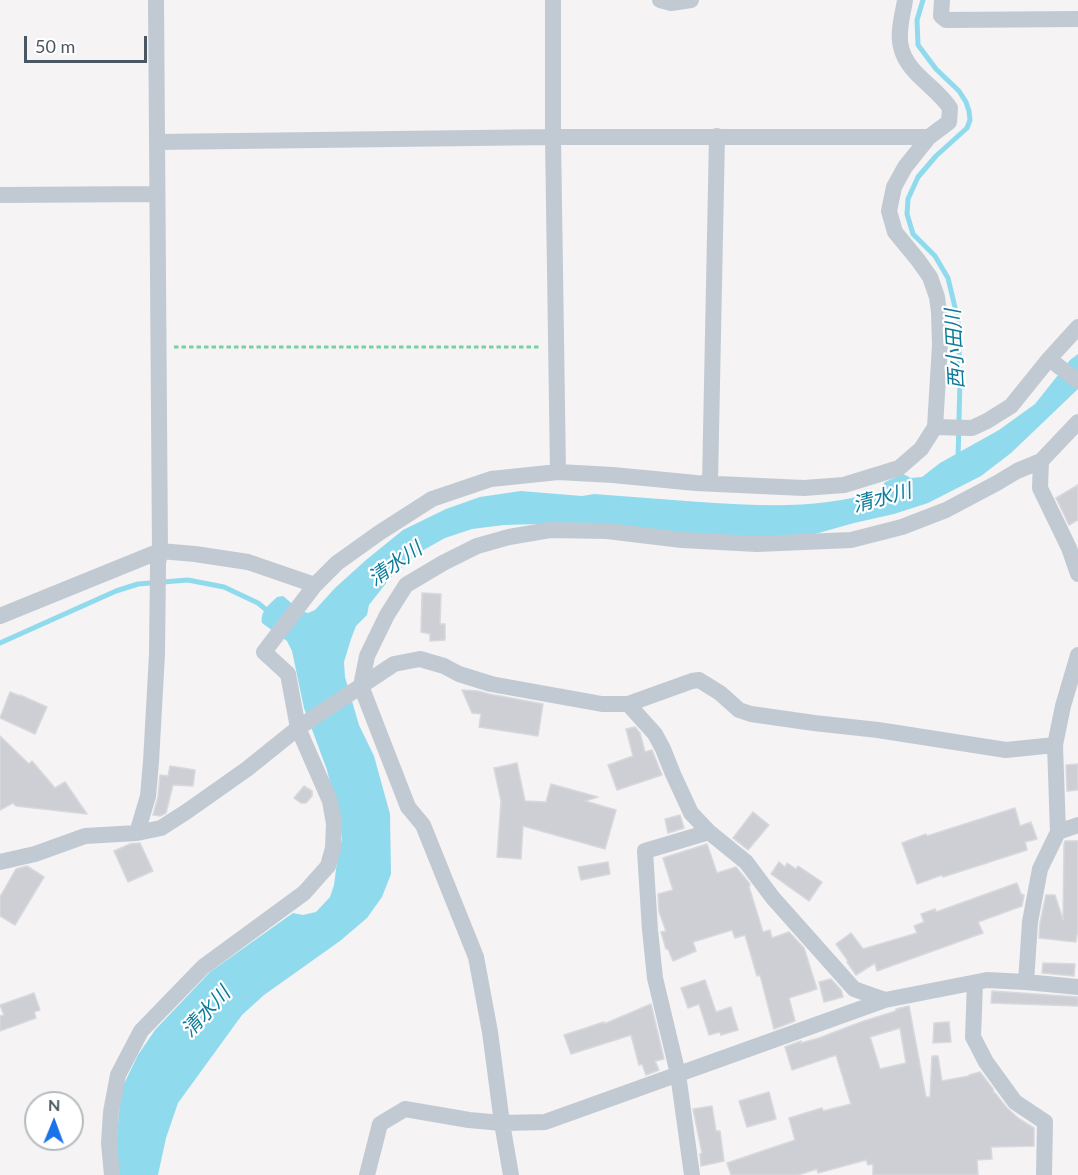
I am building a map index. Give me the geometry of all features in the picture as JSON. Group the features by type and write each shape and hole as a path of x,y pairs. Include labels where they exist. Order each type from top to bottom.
{"street":[{"path":"137,833 148,796 157,654 159,557 156,0"},
{"path":"553,0 558,472"},
{"path":"660,0 671,3 691,0"},
{"path":"112,1175 109,1143 111,1112 118,1075 141,1031 202,967 304,893 328,866 333,848 334,824 330,801 298,728 288,674 264,652 315,585 336,563 432,499 492,479 558,472 696,483 804,488 844,485 899,468 921,449 935,427 940,345 937,297 930,277 895,232 889,210 894,187 905,167 929,137 949,122 950,108 943,97 910,68 900,46 905,0"},
{"path":"942,0 941,16 946,20 1078,19"},
{"path":"158,141 717,136 929,137"},
{"path":"710,483 717,136"},
{"path":"0,195 157,194"},
{"path":"935,427 972,428 1011,406 1078,327"},
{"path":"1049,359 1078,381"},
{"path":"511,1175 490,1032 476,957 423,825 408,807 361,686 367,656 387,615 406,585 443,562 477,546 509,537 550,530 607,531 681,540 757,544 851,540 902,527 946,510 1041,460 1078,422"},
{"path":"1041,460 1040,488 1069,548 1078,574"},
{"path":"0,616 159,557 195,554 248,562 315,585"},
{"path":"1026,982 1030,922 1040,869 1058,832 1055,745 1063,706 1078,655"},
{"path":"2,866 85,836 137,833 161,828 247,769 298,728 394,664 420,659 491,684 602,704 628,704 699,680 720,693 739,711 751,714 878,730 1006,750 1055,745"},
{"path":"628,704 655,734 692,813 709,832 746,862 773,898 854,989 885,1000"},
{"path":"1058,832 1078,825"},
{"path":"692,1175 678,1074 655,978 645,851 709,832"},
{"path":"367,1175 380,1124 405,1109 469,1120 502,1123 545,1122 885,1000 987,980 1078,987"},
{"path":"975,983 973,1037 986,1062 1015,1102 1045,1122 1044,1175"}],"path":[{"path":"157,347 556,347"}],"water":[{"name":"清水川","path":"1078,354 1078,389 1011,453 981,476 928,503 894,514 815,534 752,537 714,536 577,523 504,525 472,529 445,538 420,552 391,577 369,605 367,615 356,626 344,662 345,677 359,725 374,756 390,814 391,874 382,897 367,918 340,941 264,995 242,1015 178,1103 166,1138 158,1175 119,1175 115,1160 121,1090 138,1055 155,1030 210,972 293,913 303,915 316,912 330,897 334,885 342,839 327,770 304,708 292,651 287,641 262,623 264,612 277,597 283,596 301,611 308,613 315,610 335,588 403,530 446,509 480,497 521,491 582,496 594,494 791,505 836,501 882,490 885,482 903,474 911,478 922,477 940,463 999,430 1035,404 1070,360"}],"building":[{"path":"1078,485 1078,520 1069,525 1056,498"},
{"path":"422,593 441,594 440,624 445,624 445,640 430,641 430,634 421,632"},
{"path":"462,690 543,704 538,736 479,727 481,714 472,713"},
{"path":"10,692 47,707 35,734 0,718"},
{"path":"635,727 640,733 645,752 652,750 662,775 617,790 608,765 633,756 626,729"},
{"path":"0,736 29,764 32,761 55,788 65,782 87,814 16,806 13,803 0,810"},
{"path":"517,763 525,801 546,802 551,784 598,797 585,801 616,810 605,849 523,826 521,859 497,857 501,801 494,768"},
{"path":"1078,764 1078,790 1067,791 1066,765"},
{"path":"170,766 195,770 193,786 173,785 166,813 160,816 153,815 158,797 160,775 168,776"},
{"path":"304,786 312,791 312,796 306,803 301,803 294,798"},
{"path":"1015,808 1020,826 1031,822 1037,839 1025,842 1027,850 917,884 902,843"},
{"path":"753,812 769,825 748,850 733,838"},
{"path":"680,815 684,828 668,833 665,819"},
{"path":"1065,841 1078,841 1076,942 1039,938 1046,895 1055,895 1063,920"},
{"path":"140,843 153,871 128,882 114,851 130,844"},
{"path":"707,844 717,873 736,867 750,884 763,932 770,930 772,938 789,932 804,948 817,989 789,998 795,1021 774,1029 760,975 757,976 745,935 735,938 732,930 693,942 696,951 673,961 666,949 661,932 666,931 659,912 658,894 673,890 663,858"},
{"path":"608,862 610,874 581,880 578,867"},
{"path":"779,862 785,867 787,863 796,869 798,866 822,882 809,901 771,874"},
{"path":"27,866 44,877 15,925 0,916 0,897 16,869"},
{"path":"1017,883 1021,894 1024,895 1022,906 978,922 983,933 877,971 875,963 856,975 836,944 851,933 863,949 917,933 914,926 924,922 921,914 935,909 936,912"},
{"path":"1043,963 1075,964 1074,976 1042,973"},
{"path":"831,979 841,990 843,997 824,1002 819,982"},
{"path":"705,980 716,1012 731,1007 738,1030 721,1035 720,1032 709,1035 699,1004 688,1008 681,988"},
{"path":"992,991 1078,997 1078,1006 991,1003"},
{"path":"34,993 40,1010 34,1012 36,1018 0,1031 0,1016 4,1015 0,1005"},
{"path":"651,1004 664,1059 655,1061 659,1070 646,1075 642,1064 639,1065 631,1035 571,1054 564,1035 604,1022 604,1024"},
{"path":"909,1006 926,1097 930,1097 932,1056 938,1056 942,1081 980,1072 1007,1108 1034,1128 1034,1146 991,1147 992,1159 977,1160 978,1175 873,1175 873,1164 868,1165 866,1160 818,1173 817,1169 798,1175 731,1175 727,1163 795,1140 789,1118 822,1108 823,1111 851,1104 836,1055 792,1070 785,1047 819,1038 896,1011 896,1009","holes":["900,1028 906,1063 880,1069 870,1037"]},
{"path":"949,1022 951,1042 933,1043 934,1023"},
{"path":"769,1092 776,1119 747,1127 739,1101"},
{"path":"712,1106 716,1131 720,1131 724,1161 701,1166 700,1154 702,1153 693,1109"}],"waterway":[{"name":"西小田川","path":"923,0 917,20 918,45 936,69 959,91 966,102 970,120 967,128 936,156 918,177 908,199 907,214 913,234 935,256 948,278 958,320 960,380 958,460"},
{"path":"0,643 116,591 138,584 188,580 224,587 258,603 269,612"}]}
